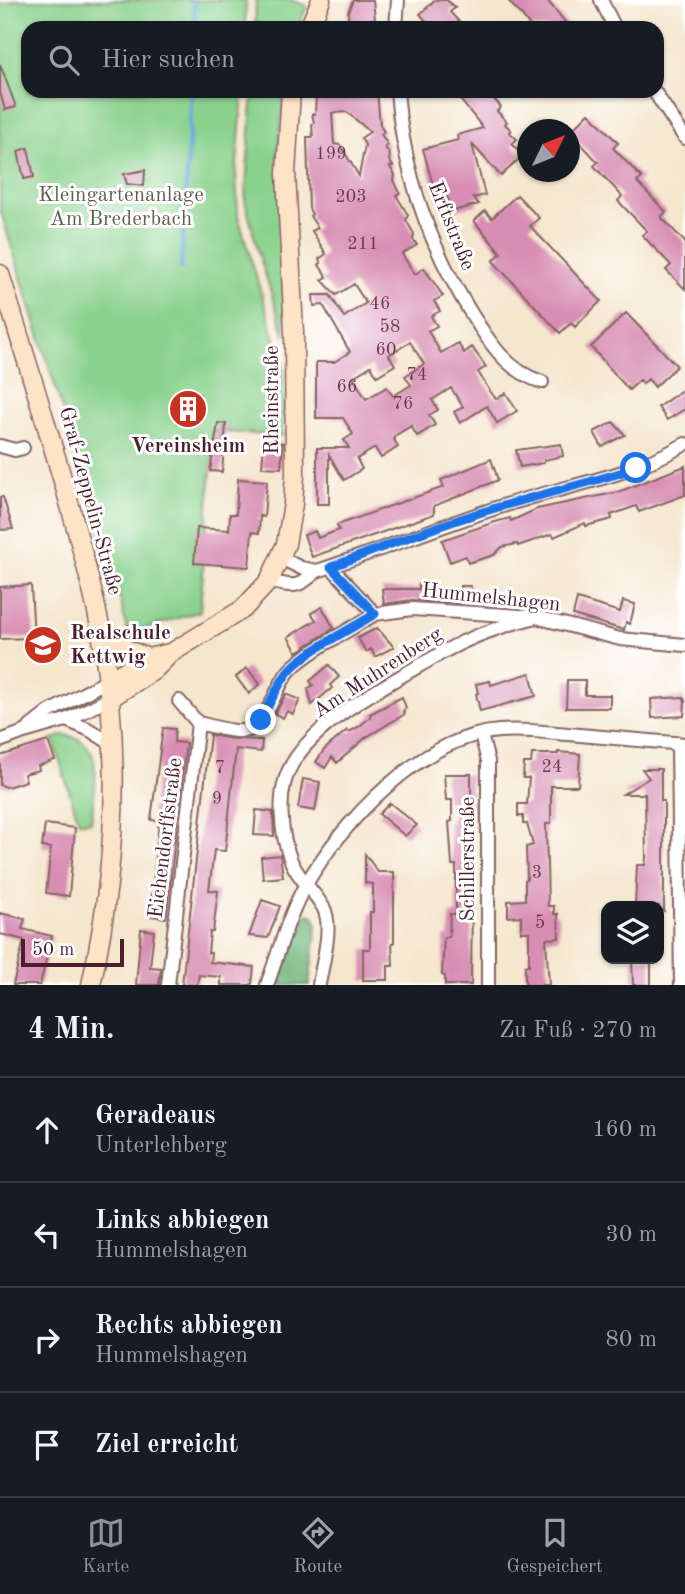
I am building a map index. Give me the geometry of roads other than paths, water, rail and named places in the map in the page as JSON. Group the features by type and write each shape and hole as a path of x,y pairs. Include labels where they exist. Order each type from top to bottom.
{"street":[{"path":"312,21 321,0"},
{"path":"396,21 398,0"},
{"path":"601,0 612,21"},
{"name":"Rheinstraße","path":"108,690 153,671 171,653 243,609 269,581 281,558 291,522 295,474 294,332 286,173 291,98"},
{"name":"Erftstraße","path":"397,98 408,168 435,247 477,323 506,363 528,378 542,382"},
{"path":"659,98 685,138"},
{"name":"Graf-Zeppelin-Straße","path":"0,274 75,524 92,586 101,633 113,744 115,811 104,927 91,985"},
{"path":"281,558 301,568 317,571 441,526 636,468 685,444"},
{"path":"0,446 15,450 23,448"},
{"path":"331,567 375,614"},
{"path":"269,581 289,586 304,583 317,571"},
{"name":"Hummelshagen","path":"198,723 242,730 253,728 261,720 279,684 290,670 375,614 412,609 536,617 620,639 685,645"},
{"name":"Am Muhrenberg","path":"319,985 328,920 324,908 292,863 283,825 282,798 290,766 312,738 340,715 445,651 507,624 536,617"},
{"path":"101,633 126,649 148,658"},
{"name":"Rheinstraße","path":"108,690 148,658 171,653"},
{"path":"0,741 66,720 108,690"},
{"path":"24,732 49,712 108,690"},
{"path":"179,701 198,723"},
{"path":"66,720 113,744"},
{"name":"Eichendorffstraße","path":"168,985 198,723"},
{"path":"267,985 294,907 306,884 370,801 402,773 435,752 461,740 496,731 524,730 682,743 681,985"},
{"name":"Schillerstraße","path":"481,735 488,761 488,985"}],"waterway":[{"path":"194,0 195,21"},
{"path":"181,268 192,98"}],"place":[{"name":"Vereinsheim","path":"188,409"},
{"name":"Realschule Kettwig","path":"43,645"}],"park label":[{"name":"Kleingartenanlage Am Brederbach","path":"121,207"}]}
